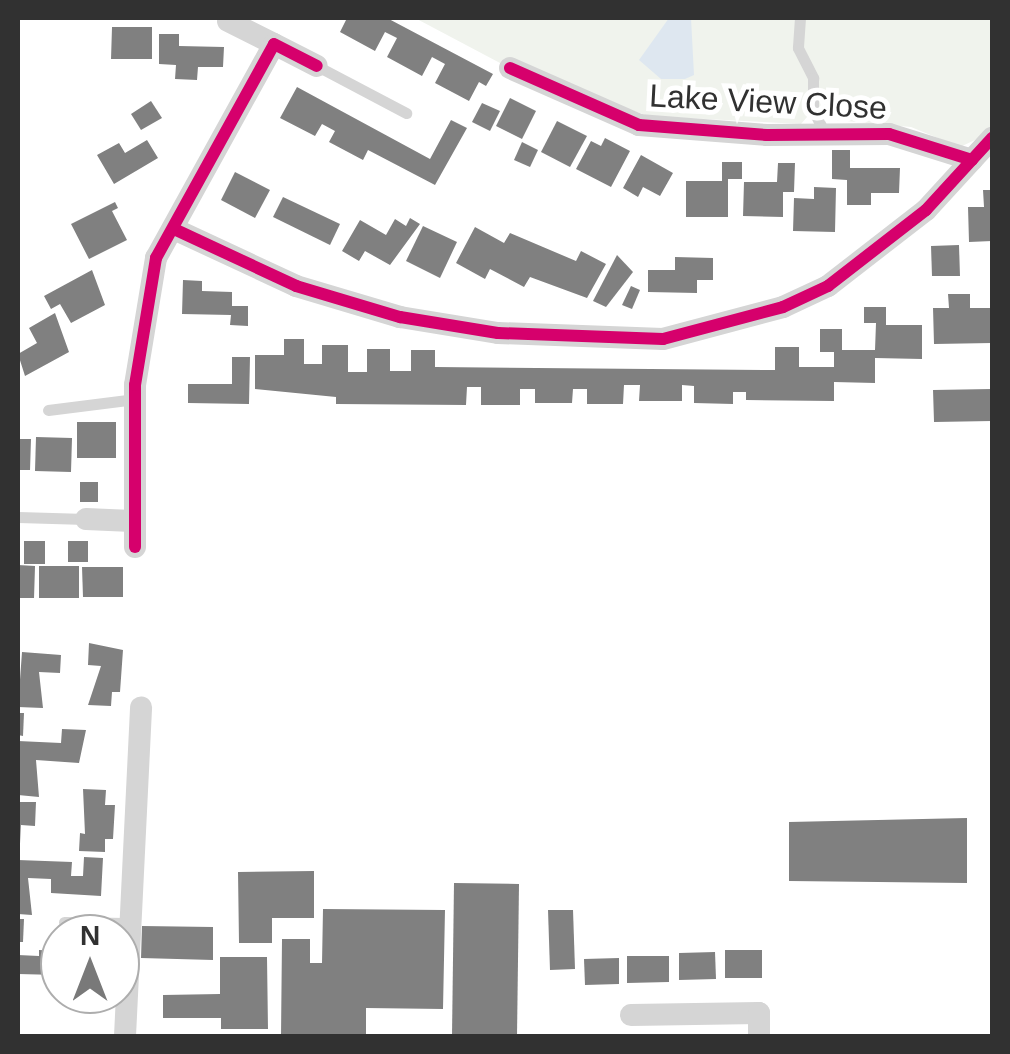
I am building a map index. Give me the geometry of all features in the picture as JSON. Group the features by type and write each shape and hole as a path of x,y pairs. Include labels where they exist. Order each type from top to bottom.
{"street":[{"path":"225,19 317,66"},
{"path":"135,548 135,399 156,258 274,44"},
{"name":"Lake View Close","path":"510,68 640,124 767,135 823,130 889,134 986,148"},
{"path":"174,229 296,286 400,316 536,336 663,339 783,307 828,286 911,222 986,148"},
{"path":"86,519 132,520"},
{"path":"127,914 141,707"},
{"path":"631,1015 759,1013 759,1036"}],"lane":[{"path":"800,18 798,48 813,78 813,110 823,130"},
{"path":"317,66 406,113"},
{"path":"48,410 135,399"},
{"path":"18,517 86,519"}],"shaded area":[{"path":"415,18 992,18 992,132 960,147 911,127 835,120 813,110 801,124 648,116 500,63"},
{"path":"669,18 691,18 694,75 685,79 661,79 639,60"}],"building":[{"path":"347,18 387,18 493,74 486,86 479,82 469,101 435,83 445,64 432,57 422,76 387,57 397,38 385,32 375,51 340,32"},
{"path":"112,27 152,27 152,59 111,59"},
{"path":"159,34 179,34 179,46 224,47 223,67 198,67 197,80 175,79 176,65 159,64"},
{"path":"297,87 430,159 451,120 467,128 435,185 368,150 363,160 329,142 335,131 322,124 315,136 280,118"},
{"path":"510,98 536,111 522,139 496,126"},
{"path":"151,101 162,118 141,130 131,114"},
{"path":"482,103 500,111 490,131 472,122"},
{"path":"557,121 587,136 570,167 541,152"},
{"path":"605,138 630,151 611,187 576,169 591,141 601,146"},
{"path":"147,140 158,158 114,184 97,155 119,143 125,153"},
{"path":"522,142 538,150 530,167 514,160"},
{"path":"832,150 850,150 850,168 900,168 899,193 871,193 871,205 847,205 847,180 832,179"},
{"path":"641,155 673,173 660,196 643,187 638,197 623,188"},
{"path":"722,162 742,162 742,179 728,179 728,217 686,217 686,181 722,181"},
{"path":"778,163 795,163 794,192 783,192 783,217 743,216 744,182 777,182"},
{"path":"235,172 270,190 255,218 221,200"},
{"path":"814,187 836,188 835,232 793,231 794,198 814,199"},
{"path":"983,190 992,190 992,241 969,242 968,207 984,207"},
{"path":"283,197 340,224 330,245 273,217"},
{"path":"115,202 118,208 112,211 127,240 89,259 71,224"},
{"path":"410,218 420,224 390,265 365,251 359,261 342,251 360,220 386,235 395,219 406,226"},
{"path":"423,226 457,242 440,278 406,261"},
{"path":"475,227 504,243 510,233 576,261 581,251 606,264 587,298 530,277 524,287 490,269 485,279 456,263"},
{"path":"959,245 960,276 932,276 931,246"},
{"path":"617,255 633,272 606,307 593,301"},
{"path":"675,257 713,258 713,280 697,280 697,293 648,292 648,270 675,270"},
{"path":"92,270 105,305 71,323 60,304 51,309 44,296"},
{"path":"183,280 202,281 202,291 232,292 232,306 248,306 248,326 230,325 231,315 182,314"},
{"path":"631,286 640,290 632,309 622,305"},
{"path":"948,294 970,294 970,308 992,308 992,343 934,344 933,308 949,308"},
{"path":"864,307 886,307 886,325 922,325 922,359 875,358 875,383 834,382 834,401 746,400 746,392 733,392 733,404 694,403 694,386 682,385 682,401 639,401 640,385 624,385 623,404 587,404 587,389 573,389 572,403 535,403 535,389 520,389 520,405 481,405 481,387 467,387 466,405 336,404 336,397 255,389 255,355 284,355 284,339 304,339 304,364 322,364 322,345 348,345 348,372 367,372 367,349 390,349 390,371 411,371 411,350 435,350 435,367 775,370 775,347 799,347 799,367 834,367 834,352 820,352 820,329 842,329 842,350 875,350 876,323 864,323"},
{"path":"55,313 69,352 25,376 18,354 37,343 29,328"},
{"path":"232,357 250,357 249,404 188,403 188,384 232,384"},
{"path":"992,389 992,421 934,422 933,390"},
{"path":"77,422 116,422 116,458 77,458"},
{"path":"36,437 72,438 71,472 35,471"},
{"path":"18,439 31,439 30,470 18,470"},
{"path":"80,482 98,482 98,502 80,502"},
{"path":"24,541 45,541 45,564 24,564"},
{"path":"68,541 88,541 88,562 68,562"},
{"path":"18,565 35,566 34,598 18,598"},
{"path":"39,566 79,566 79,598 39,598"},
{"path":"82,567 123,567 123,597 83,597"},
{"path":"89,643 123,650 120,692 112,692 111,706 88,705 101,666 88,665"},
{"path":"22,652 61,655 60,673 39,672 43,708 18,707"},
{"path":"18,713 24,713 23,736 18,735"},
{"path":"62,729 86,730 79,763 36,760 39,797 18,795 18,741 61,743"},
{"path":"83,789 106,790 105,805 115,805 113,839 105,839 105,852 79,851 80,833 85,834"},
{"path":"19,802 36,802 35,826 21,825 21,844"},
{"path":"967,818 967,883 789,881 789,822"},
{"path":"84,857 103,858 101,896 51,893 51,879 28,878 32,915 18,914 18,860 72,862 71,876 83,876"},
{"path":"314,871 314,918 272,918 272,943 239,943 238,872"},
{"path":"454,883 519,884 517,1036 452,1036"},
{"path":"323,909 445,910 443,1009 366,1008 366,1035 281,1036 282,939 310,939 310,963 322,963"},
{"path":"548,910 573,910 575,969 550,970"},
{"path":"18,919 24,919 23,942 18,942"},
{"path":"142,926 213,927 213,960 141,958"},
{"path":"40,950 40,975 18,974 18,955 39,956"},
{"path":"725,950 762,950 762,978 725,978"},
{"path":"715,952 716,979 679,980 679,953"},
{"path":"627,956 669,956 669,982 627,983"},
{"path":"220,957 267,957 268,1029 221,1029 221,1018 163,1018 163,995 220,994"},
{"path":"619,958 619,984 585,985 584,959"}],"cycle path":[{"path":"135,547 135,385 156,258 274,44 317,66"},
{"path":"510,68 639,125 767,135 889,134 972,160"},
{"path":"174,229 296,286 400,317 498,333 663,339 783,307 828,286 926,210 992,138"}]}
